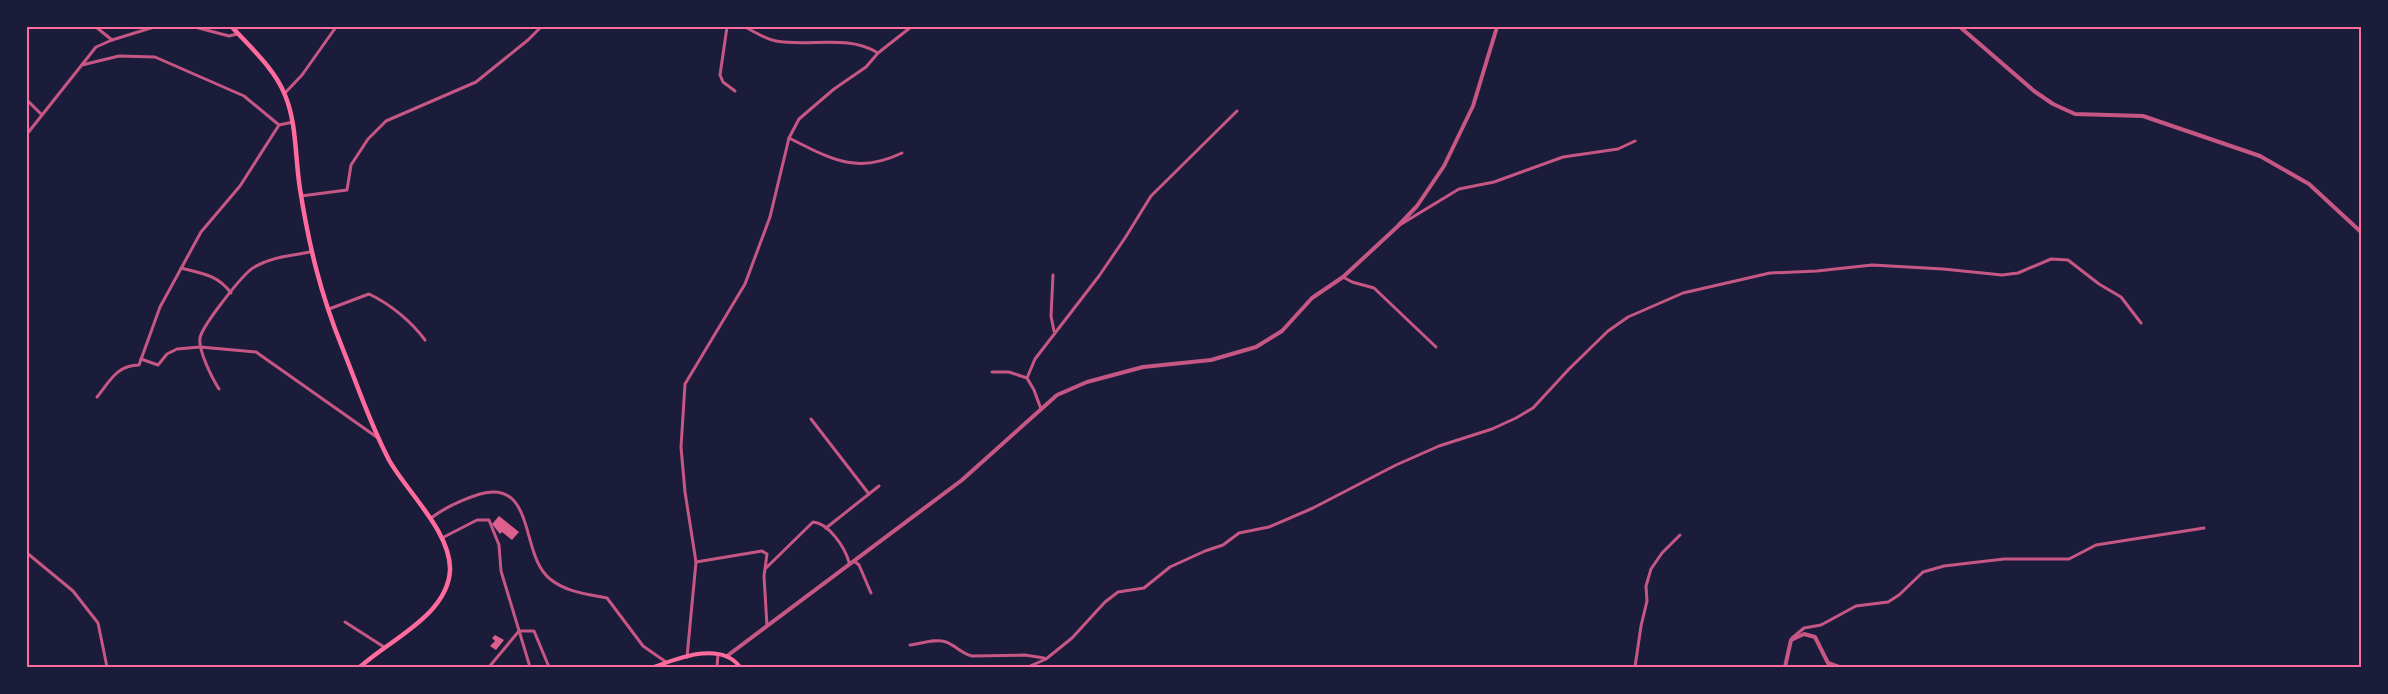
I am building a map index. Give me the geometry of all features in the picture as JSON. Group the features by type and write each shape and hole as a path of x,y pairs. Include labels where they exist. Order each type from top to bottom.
{"highway":[{"path":"232,27 272,71 285,93 292,122 310,252 328,310 390,461 442,538 450,567 442,597 427,615 360,667"}],"main road":[{"path":"654,667 687,657 718,653 727,656 740,667"}],"street":[{"path":"96,27 112,40"},
{"path":"27,134 96,47 154,27"},
{"path":"195,27 229,36 238,34"},
{"path":"285,93 302,75 336,27"},
{"path":"301,196 347,190 351,165 368,139 386,120 476,82 541,27"},
{"path":"728,27 720,75 723,82 735,92"},
{"path":"746,27 773,41 799,44 850,43 866,45 878,53"},
{"path":"687,657 696,562 685,492 681,447 685,384 745,284 770,217 789,138 800,119 834,89 866,67 878,53 910,27"},
{"path":"727,656 962,480 1057,395 1088,382 1143,367 1211,360 1256,347 1282,331 1312,298 1343,277 1417,206 1444,166 1473,106 1497,27"},
{"path":"1960,27 2034,91 2053,104 2075,114 2143,116 2260,156 2309,184 2361,232"},
{"path":"82,65 119,56 155,57 244,96 279,125"},
{"path":"27,100 41,114"},
{"path":"1027,378 1035,359 1099,276 1151,196 1238,111"},
{"path":"97,397 116,373 125,366 139,365 160,307 201,232 240,186 279,125 292,122"},
{"path":"789,138 819,153 850,164 879,162 902,153"},
{"path":"1397,227 1459,189 1494,182 1563,157 1618,149 1635,141"},
{"path":"219,389 209,374 208,364 200,347 200,336 222,303 249,270 266,261 310,252"},
{"path":"1028,667 1046,659 1072,638 1105,602 1118,592 1144,588 1170,567 1223,545 1239,533 1269,527 1313,508 1438,446 1492,429 1516,418 1541,400 1569,369 1608,332 1628,317 1683,293 1770,273 1817,272 1872,265 2002,275 2018,273 2051,260 2067,260 2121,297 2141,323"},
{"path":"181,268 215,277 224,283 231,293"},
{"path":"1053,274 1051,316 1054,332"},
{"path":"1343,277 1374,288 1436,347"},
{"path":"328,310 369,294 384,301 425,340"},
{"path":"141,359 158,365 167,354 177,349 200,347 256,351 380,439"},
{"path":"992,372 1009,372 1027,378 1041,410"},
{"path":"811,419 869,494"},
{"path":"826,528 879,486"},
{"path":"429,519 455,501 491,491 505,494 515,500 523,514 528,537 540,567 549,579 564,588 579,593 607,598 643,646 667,663"},
{"path":"442,538 477,520 489,520 499,545 501,570 530,667"},
{"path":"765,569 813,522 820,523 851,561 859,565 871,593"},
{"path":"1785,667 1791,640 1804,628 1821,625 1856,606 1888,602 1899,595 1923,572 1944,566 2004,560 2069,559 2096,545 2204,528"},
{"path":"1635,667 1647,602 1646,586 1651,569 1662,553 1680,535"},
{"path":"696,562 762,551 767,554 765,569 767,626"},
{"path":"27,553 73,591 98,623 103,639 106,667"},
{"path":"345,622 384,647"},
{"path":"489,667 519,631"},
{"path":"519,631 534,631 549,667"},
{"path":"1791,640 1804,634 1815,637 1828,663 1839,667"},
{"path":"910,645 945,642 964,654 972,656 1025,656 1046,659"},
{"path":"717,667 718,653"}],"building":[{"path":"499,516 519,532 512,540 502,532 500,534 492,524"},
{"path":"495,635 504,640 496,650 490,646 495,641 492,638"}]}
